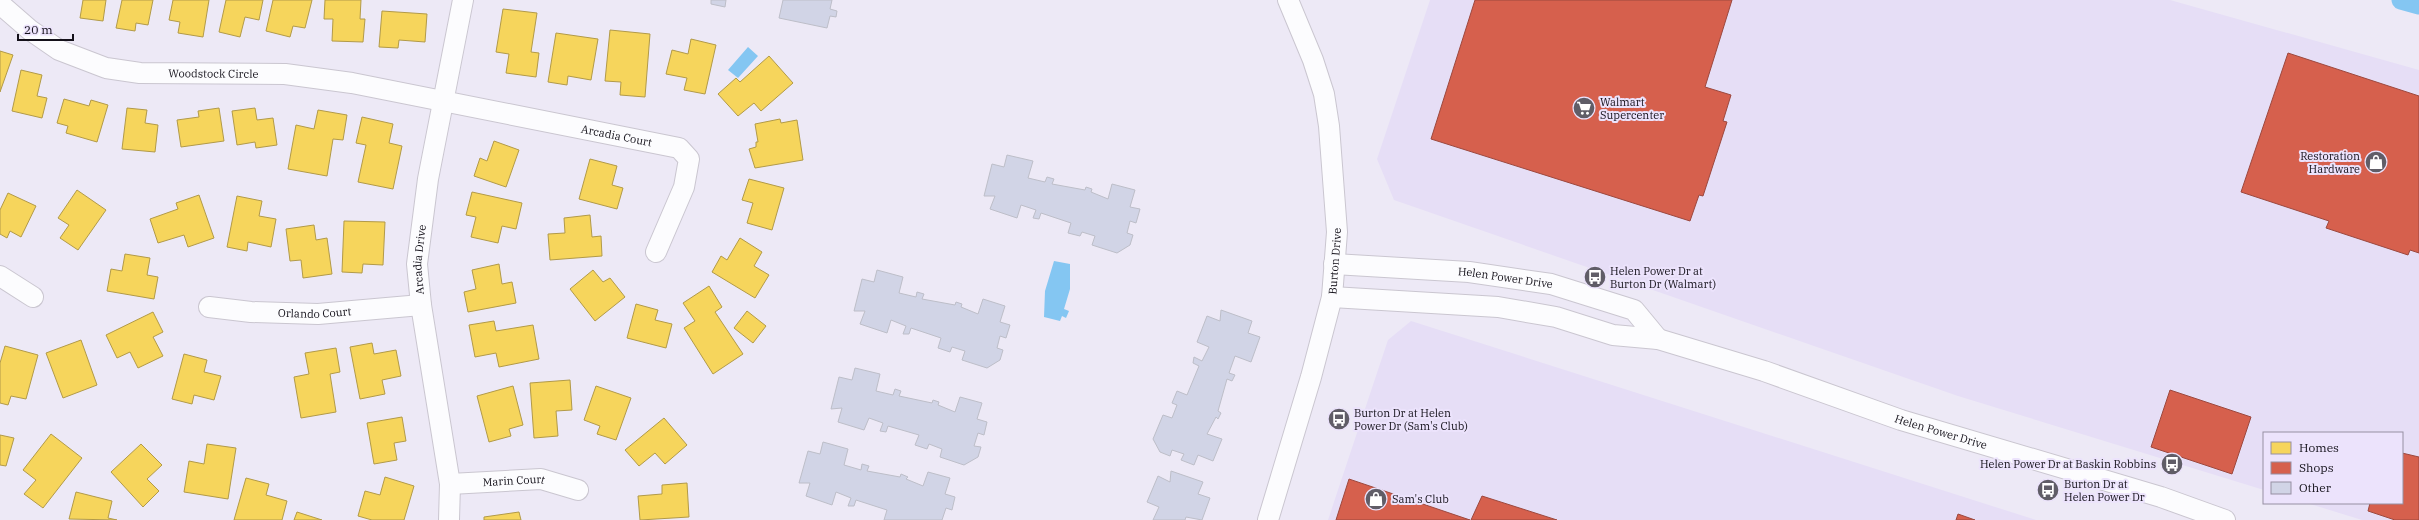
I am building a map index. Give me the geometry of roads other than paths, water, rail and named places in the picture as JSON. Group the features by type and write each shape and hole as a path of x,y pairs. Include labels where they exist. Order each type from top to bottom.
{"street":[{"name":"Arcadia Drive","path":"449,520 450,484 421,305 417,264 428,180 463,0"},
{"name":"Burton Drive","path":"1268,520 1311,377 1332,297 1337,232 1329,126 1324,94 1313,60 1288,0"},
{"name":"Woodstock Circle","path":"0,4 30,30 59,50 106,68 140,73 285,74 352,82 443,100"},
{"name":"Arcadia Court","path":"443,100 679,148 689,159 684,187 656,252"},
{"name":"Helen Power Drive","path":"1334,264 1469,272 1551,284 1634,310 1658,339"},
{"path":"0,276 33,297"},
{"name":"Helen Power Drive","path":"1332,297 1498,307 1556,317 1613,335 1658,339 1764,371 1901,420 2161,497 2225,520"},
{"name":"Orlando Court","path":"209,307 251,312 318,314 421,305"},
{"name":"Marin Court","path":"450,484 541,479 578,490"}],"water":[{"path":"748,47 758,56 738,78 728,70"},
{"path":"1054,261 1070,264 1070,289 1064,309 1069,311 1066,318 1062,316 1060,321 1044,317 1045,291"}],"waterway":[{"path":"2401,0 2419,5"}],"place":[{"name":"Walmart Supercenter","path":"1584,108"},
{"name":"Restoration Hardware","path":"2376,162"},
{"name":"Helen Power Dr at Burton Dr (Walmart)","path":"1595,277"},
{"name":"Burton Dr at Helen Power Dr (Sam's Club)","path":"1339,419"},
{"name":"Helen Power Dr at Baskin Robbins","path":"2172,464"},
{"name":"Burton Dr at Helen Power Dr","path":"2048,490"},
{"name":"Sam's Club","path":"1376,499"}]}
